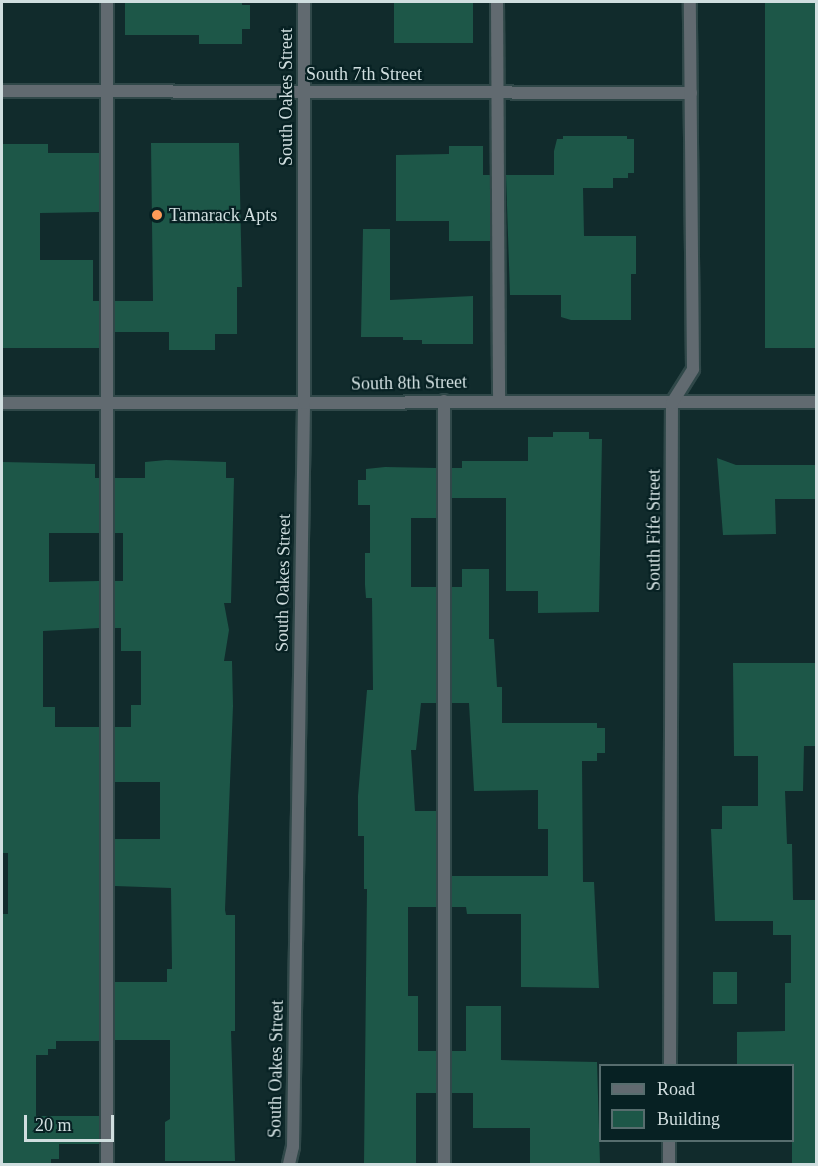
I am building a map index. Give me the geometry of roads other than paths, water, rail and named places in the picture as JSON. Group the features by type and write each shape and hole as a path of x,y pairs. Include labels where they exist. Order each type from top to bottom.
{"street":[{"path":"107,2 107,1164"},
{"name":"South Oakes Street","path":"289,1164 293,1147 304,403 304,2"},
{"path":"497,2 499,400"},
{"path":"672,403 693,369 690,2"},
{"name":"South 7th Street","path":"2,91 691,93"},
{"name":"South 8th Street","path":"2,403 304,403 499,400 672,403 816,402"},
{"path":"444,401 444,1164"},
{"name":"South Fife Street","path":"670,1064 672,403"},
{"path":"669,1142 669,1164"}],"place":[{"name":"Tamarack Apts","path":"157,215"}]}
